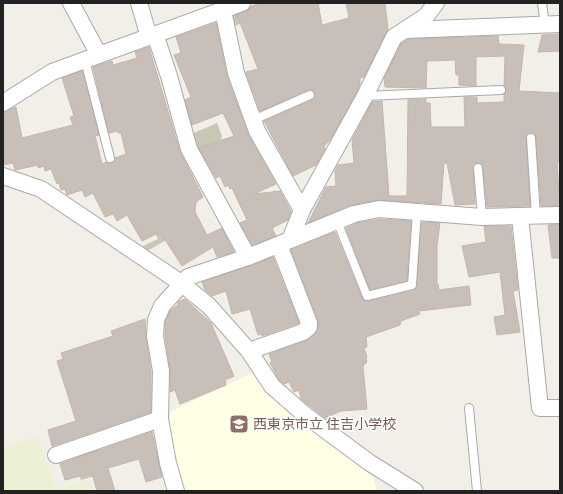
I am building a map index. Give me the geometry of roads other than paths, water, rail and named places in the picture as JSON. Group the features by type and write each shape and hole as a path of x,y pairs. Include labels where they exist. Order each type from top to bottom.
{"street":[{"path":"71,3 92,58"},
{"path":"139,3 170,76 189,150 248,257"},
{"path":"3,103 52,72 242,3"},
{"path":"249,351 303,332 309,327 309,322 285,242 365,96 394,37 426,16 436,3"},
{"path":"223,10 236,73 257,131 302,210"},
{"path":"405,30 552,24"},
{"path":"3,176 41,189 181,283 210,306 249,351 272,386 305,415 370,463 416,491"},
{"path":"176,491 168,463 160,419 160,371 155,336 156,320 162,306 181,283 188,277 248,257 354,214 379,209 482,217 560,215"},
{"path":"528,216 540,408 560,408"},
{"path":"56,455 160,419"}],"lane":[{"path":"542,3 552,24"},
{"path":"92,58 110,158"},
{"path":"365,96 501,90"},
{"path":"253,120 310,95"},
{"path":"528,216 531,138"},
{"path":"478,168 482,217"},
{"path":"337,221 367,296 412,285 417,211"},
{"path":"469,408 477,491"}],"place":[{"name":"西東京市立 住吉小学校","path":"239,424"}]}
